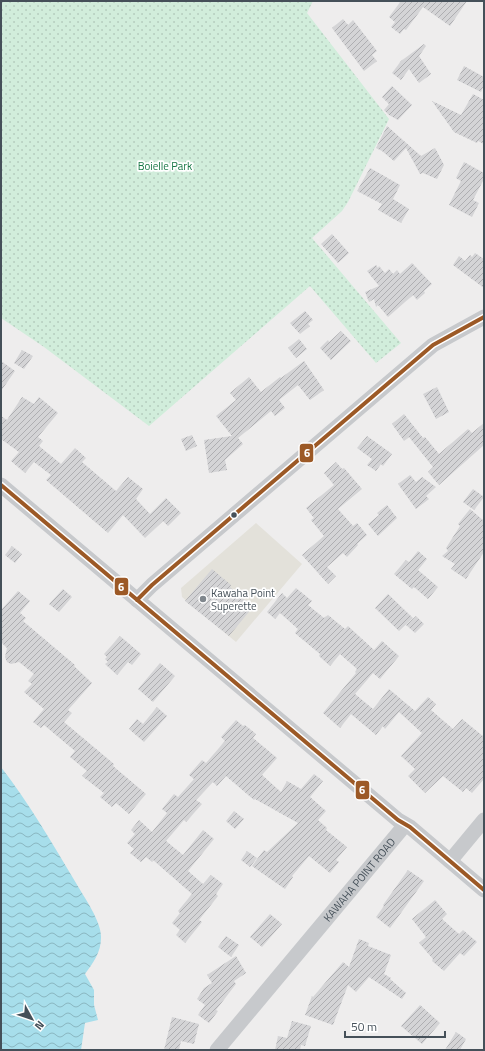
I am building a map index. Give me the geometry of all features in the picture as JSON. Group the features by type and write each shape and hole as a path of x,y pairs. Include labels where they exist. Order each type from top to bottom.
{"street":[{"path":"137,600 152,585 301,457 433,346 484,317"},
{"path":"1,485 484,890"},
{"path":"450,861 484,820"},
{"name":"KAWAHA POINT ROAD","path":"217,1050 405,825"}],"shaded area":[{"path":"256,523 302,564 236,642 182,597 181,588"}],"green space":[{"name":"Boielle Park","path":"1,1 313,1 307,13 389,119 348,202 342,211 312,238 401,343 376,363 310,286 149,426 44,347 1,318"}],"water":[{"path":"1,767 40,824 88,902 96,917 101,932 100,948 94,961 85,974 94,990 94,1005 98,1020 85,1023 81,1050 1,1050"}],"building":[{"path":"401,1 467,1 450,26 423,7 406,30 404,29 400,34 391,27 395,22 389,17"},
{"path":"343,19 348,25 353,20 377,51 372,55 377,61 364,71 332,28"},
{"path":"424,44 426,46 419,56 431,74 419,83 409,69 401,80 392,73 401,61"},
{"path":"464,66 484,77 484,85 481,92 457,80"},
{"path":"392,86 412,105 398,120 384,110 389,104 382,97"},
{"path":"473,94 484,100 484,144 478,141 477,143 454,132 432,101 461,115"},
{"path":"387,126 421,156 435,148 444,165 437,179 423,173 420,174 406,148 394,161 376,148"},
{"path":"464,162 484,173 484,179 473,200 479,203 472,217 449,205 461,181 456,178"},
{"path":"370,168 400,185 393,199 409,209 401,223 378,210 382,204 357,191"},
{"path":"332,234 349,253 338,263 321,244"},
{"path":"475,253 484,259 484,288 453,265 459,256 465,261 470,255 472,257"},
{"path":"412,263 432,284 417,300 413,295 388,317 378,305 376,307 374,299 369,302 365,292 379,286 367,271 376,265 378,268 379,266 385,273 389,269 393,274 397,270 400,274"},
{"path":"305,311 313,320 308,324 310,326 300,334 290,323"},
{"path":"341,331 351,341 331,360 320,348"},
{"path":"299,339 307,349 296,358 288,348"},
{"path":"22,350 33,356 24,369 14,363"},
{"path":"1,361 15,371 1,391"},
{"path":"304,361 324,390 310,400 298,385 279,400 285,408 275,416 271,411 238,438 243,444 225,460 227,470 209,473 204,440 232,436 216,416 236,400 230,393 249,377 261,392"},
{"path":"437,387 449,412 436,419 423,394"},
{"path":"22,397 34,404 39,397 58,413 38,437 43,441 39,446 61,464 75,448 86,458 82,462 116,491 128,477 143,489 136,499 150,514 166,498 181,513 168,526 163,521 145,538 123,515 108,533 46,480 51,475 34,462 25,473 11,461 19,452 1,439 1,416 7,420"},
{"path":"404,414 423,438 425,437 439,454 468,429 472,433 484,423 484,445 439,485 428,472 433,467 409,437 404,441 392,424"},
{"path":"192,435 197,446 186,451 181,439"},
{"path":"367,436 392,454 383,466 381,464 376,471 367,465 372,459 357,448"},
{"path":"336,462 342,469 344,468 362,489 338,509 353,526 357,523 367,535 357,544 358,545 347,557 343,553 327,567 336,576 328,584 302,555 324,536 311,520 314,518 306,508 334,485 324,473"},
{"path":"410,475 416,482 422,477 436,487 426,496 429,499 416,509 398,484"},
{"path":"473,489 484,497 474,510 463,502"},
{"path":"387,505 397,518 378,536 368,524 379,515 377,513"},
{"path":"470,509 484,521 484,552 466,579 451,569 455,564 442,556 448,551 446,548 460,526 458,524"},
{"path":"12,546 22,554 15,563 5,555"},
{"path":"418,551 427,559 418,570 438,587 428,599 414,587 412,589 394,574 406,560 409,562"},
{"path":"212,569 253,607 229,636 185,601"},
{"path":"296,588 312,601 308,605 324,618 328,615 345,629 348,626 374,650 382,641 399,656 380,679 373,673 355,694 373,709 389,689 415,711 428,697 436,704 431,710 453,729 462,719 484,737 484,779 472,793 466,788 463,792 443,776 425,793 408,776 415,769 401,756 422,733 399,712 385,729 383,726 376,735 351,714 340,728 323,713 356,673 355,672 357,669 340,654 330,666 319,656 320,654 295,633 298,629 280,613 275,619 267,612 282,593 287,598"},
{"path":"63,589 72,597 59,612 49,604"},
{"path":"18,591 30,601 20,613 26,618 23,621 75,665 74,666 92,683 68,710 72,713 64,722 114,764 113,766 146,794 129,814 116,803 112,807 100,797 104,793 82,776 87,771 70,757 75,751 44,725 41,728 33,722 44,709 24,692 32,684 28,681 34,674 19,662 11,664 7,662 5,657 7,648 1,642 1,610"},
{"path":"388,594 413,618 399,631 375,608"},
{"path":"416,616 424,624 415,633 406,625"},
{"path":"120,636 141,654 132,665 128,662 117,675 105,664 108,662 105,659 107,657 104,654"},
{"path":"160,663 175,676 153,702 138,689"},
{"path":"157,707 167,716 144,742 129,729 137,719 143,724"},
{"path":"236,720 256,734 253,738 277,758 262,775 281,792 287,781 301,789 314,774 323,781 310,797 326,811 318,820 327,828 326,830 347,847 336,860 339,862 330,873 309,856 292,876 293,877 285,889 252,866 264,850 267,852 298,823 255,799 254,800 226,776 217,786 213,782 196,800 202,804 186,822 184,820 166,841 183,855 203,830 214,839 188,871 203,884 211,875 223,884 216,894 218,896 199,920 202,922 185,943 176,935 180,930 172,923 180,913 178,911 192,894 153,860 152,862 146,857 141,862 130,853 134,849 127,843 135,834 131,830 139,820 152,832 167,813 162,809 174,794 178,797 194,779 189,775 202,760 206,763 225,741 221,737"},
{"path":"234,811 244,819 235,829 226,821"},
{"path":"247,851 257,858 250,867 241,860"},
{"path":"408,870 424,881 390,928 376,917"},
{"path":"435,900 447,914 442,919 459,934 463,930 477,942 464,956 460,953 444,971 432,961 433,959 419,943 426,937 412,919"},
{"path":"270,914 282,924 262,947 250,937"},
{"path":"226,936 239,945 231,957 218,947"},
{"path":"359,939 369,943 368,946 391,955 384,974 391,978 390,979 406,993 402,999 369,977 356,992 348,985 333,1025 305,1015 312,996 313,997 343,962 349,967"},
{"path":"236,956 246,973 234,981 236,984 216,1010 218,1011 209,1023 198,1015 205,1005 197,999 204,988 212,983 207,975"},
{"path":"420,1005 440,1023 422,1044 401,1026"},
{"path":"172,1017 199,1024 194,1044 181,1041 179,1050 164,1050"},
{"path":"292,1021 311,1026 305,1046 301,1045 300,1050 275,1050 278,1036 287,1038"},
{"path":"456,1032 466,1039 460,1050 445,1050"}],"transit line":[{"name":"6","path":"137,600 152,585 433,345 484,317"},
{"name":"6","path":"1,485 398,820 410,827 484,890"}],"place":[{"name":"Kawaha Point Superette","path":"203,599"}]}
